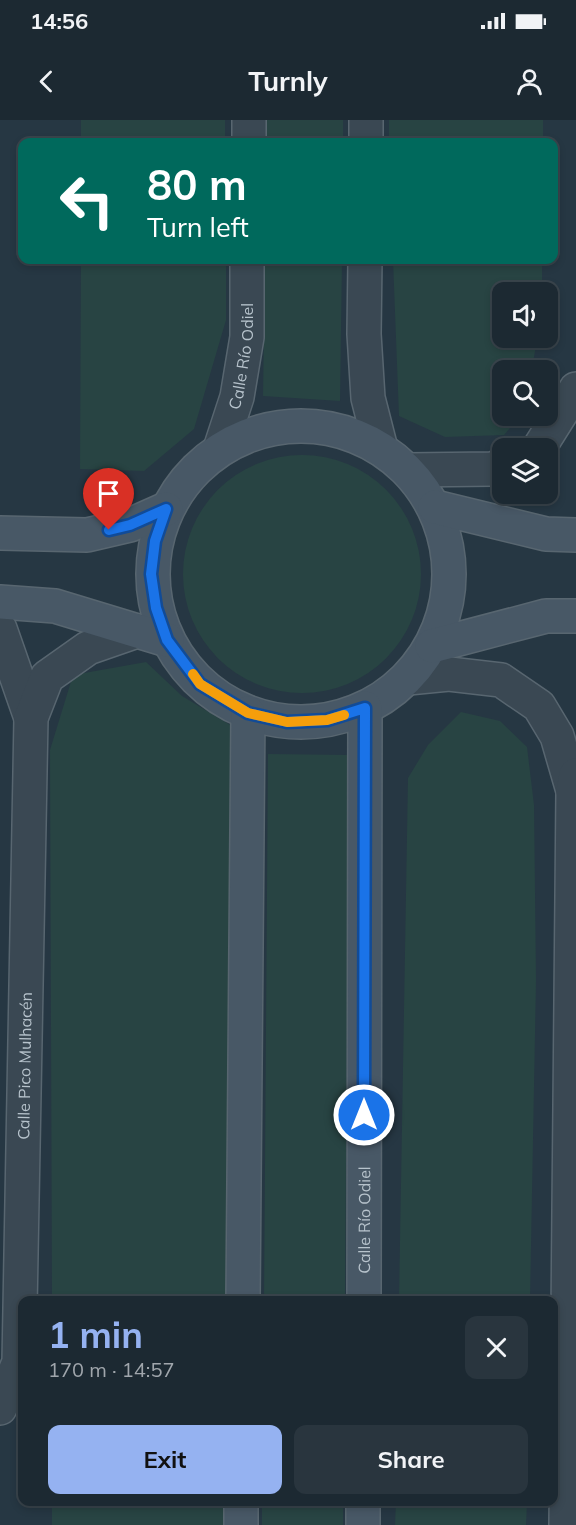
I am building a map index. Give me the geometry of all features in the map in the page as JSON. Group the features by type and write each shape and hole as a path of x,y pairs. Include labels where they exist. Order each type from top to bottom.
{"street":[{"path":"249,120 249,138"},
{"path":"366,120 366,138"},
{"name":"Calle Río Odiel","path":"220,449 237,398 247,337 248,264"},
{"path":"365,264 364,334 368,398 381,448"},
{"path":"545,438 576,389 576,378"},
{"path":"0,602 55,606 152,635 200,684 248,713 287,722 327,720 365,708 408,678 432,646 445,613 450,577 447,541 435,507 408,470 381,448 343,431 301,425 258,431 220,449 189,475 166,509 155,541 151,574 156,608 152,635"},
{"path":"408,470 492,469"},
{"path":"435,507 546,534 576,535"},
{"path":"0,533 87,535 130,525 166,509"},
{"path":"432,646 546,616 576,616"},
{"name":"Calle Pico Mulhacén","path":"0,629 31,718"},
{"name":"Calle Pico Mulhacén","path":"20,1296 31,718 47,677 88,648 152,635"},
{"path":"408,678 449,674 501,680 539,706 557,736 575,783 566,1525"},
{"name":"Calle Río Odiel","path":"364,1296 365,708"},
{"path":"243,1296 248,713"},
{"name":"Calle Pico Mulhacén","path":"0,1408 18,1364"},
{"path":"241,1506 241,1525"},
{"path":"363,1506 363,1525"}],"green space":[{"path":"81,120 225,120 225,138 81,138"},
{"path":"267,120 343,120 343,138 266,138"},
{"path":"389,120 543,120 543,138 389,138"},
{"path":"81,264 226,264 226,320 194,429 144,471 80,469"},
{"path":"265,264 342,264 340,401 263,396"},
{"path":"393,264 542,264 542,282 492,282 492,348 535,348 534,360 492,360 492,426 512,426 504,435 445,437 399,416"},
{"path":"290,455 314,455 337,460 358,469 378,482 394,498 407,518 416,539 421,574 419,597 412,620 394,650 378,666 358,679 337,688 314,693 290,693 267,688 246,679 226,666 210,650 197,630 188,609 183,586 183,562 188,539 197,518 210,498 226,482 246,469 267,460"},
{"path":"146,662 182,696 232,726 227,1296 52,1296 50,750 73,675"},
{"path":"461,712 500,721 527,747 534,805 536,980 530,1296 399,1296 408,778 428,745"},
{"path":"268,754 349,755 345,1296 264,1296"},
{"path":"52,1506 226,1506 226,1525 52,1525"},
{"path":"262,1506 343,1506 343,1525 262,1525"},
{"path":"396,1506 527,1506 526,1525 395,1525"}],"slow traffic":[{"path":"193,674 200,684 248,713 287,722 327,720 344,715"}],"route":[{"path":"109,530 130,525 166,509 155,541 151,574 156,608 167,640 200,684 248,713 287,722 327,720 365,708 364,1115"}]}
